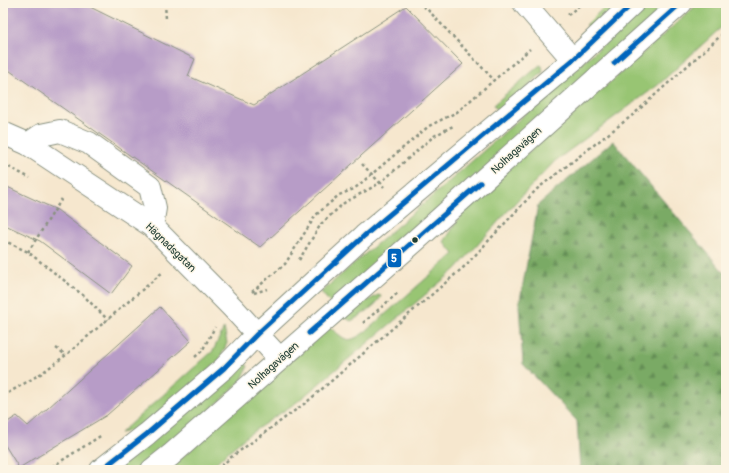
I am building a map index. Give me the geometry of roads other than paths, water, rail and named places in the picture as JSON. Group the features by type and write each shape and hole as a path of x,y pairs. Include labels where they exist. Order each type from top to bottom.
{"street":[{"path":"524,3 573,60"},
{"path":"101,470 147,434 224,368 257,334 364,236 573,60 633,3"},
{"name":"Nolhagavägen","path":"152,470 171,456 415,241 681,3"},
{"path":"28,144 41,135 60,131 89,143 150,187 155,208 152,226"},
{"name":"Hägnadsgatan","path":"3,134 28,144 152,226 233,308 280,359"}]}
